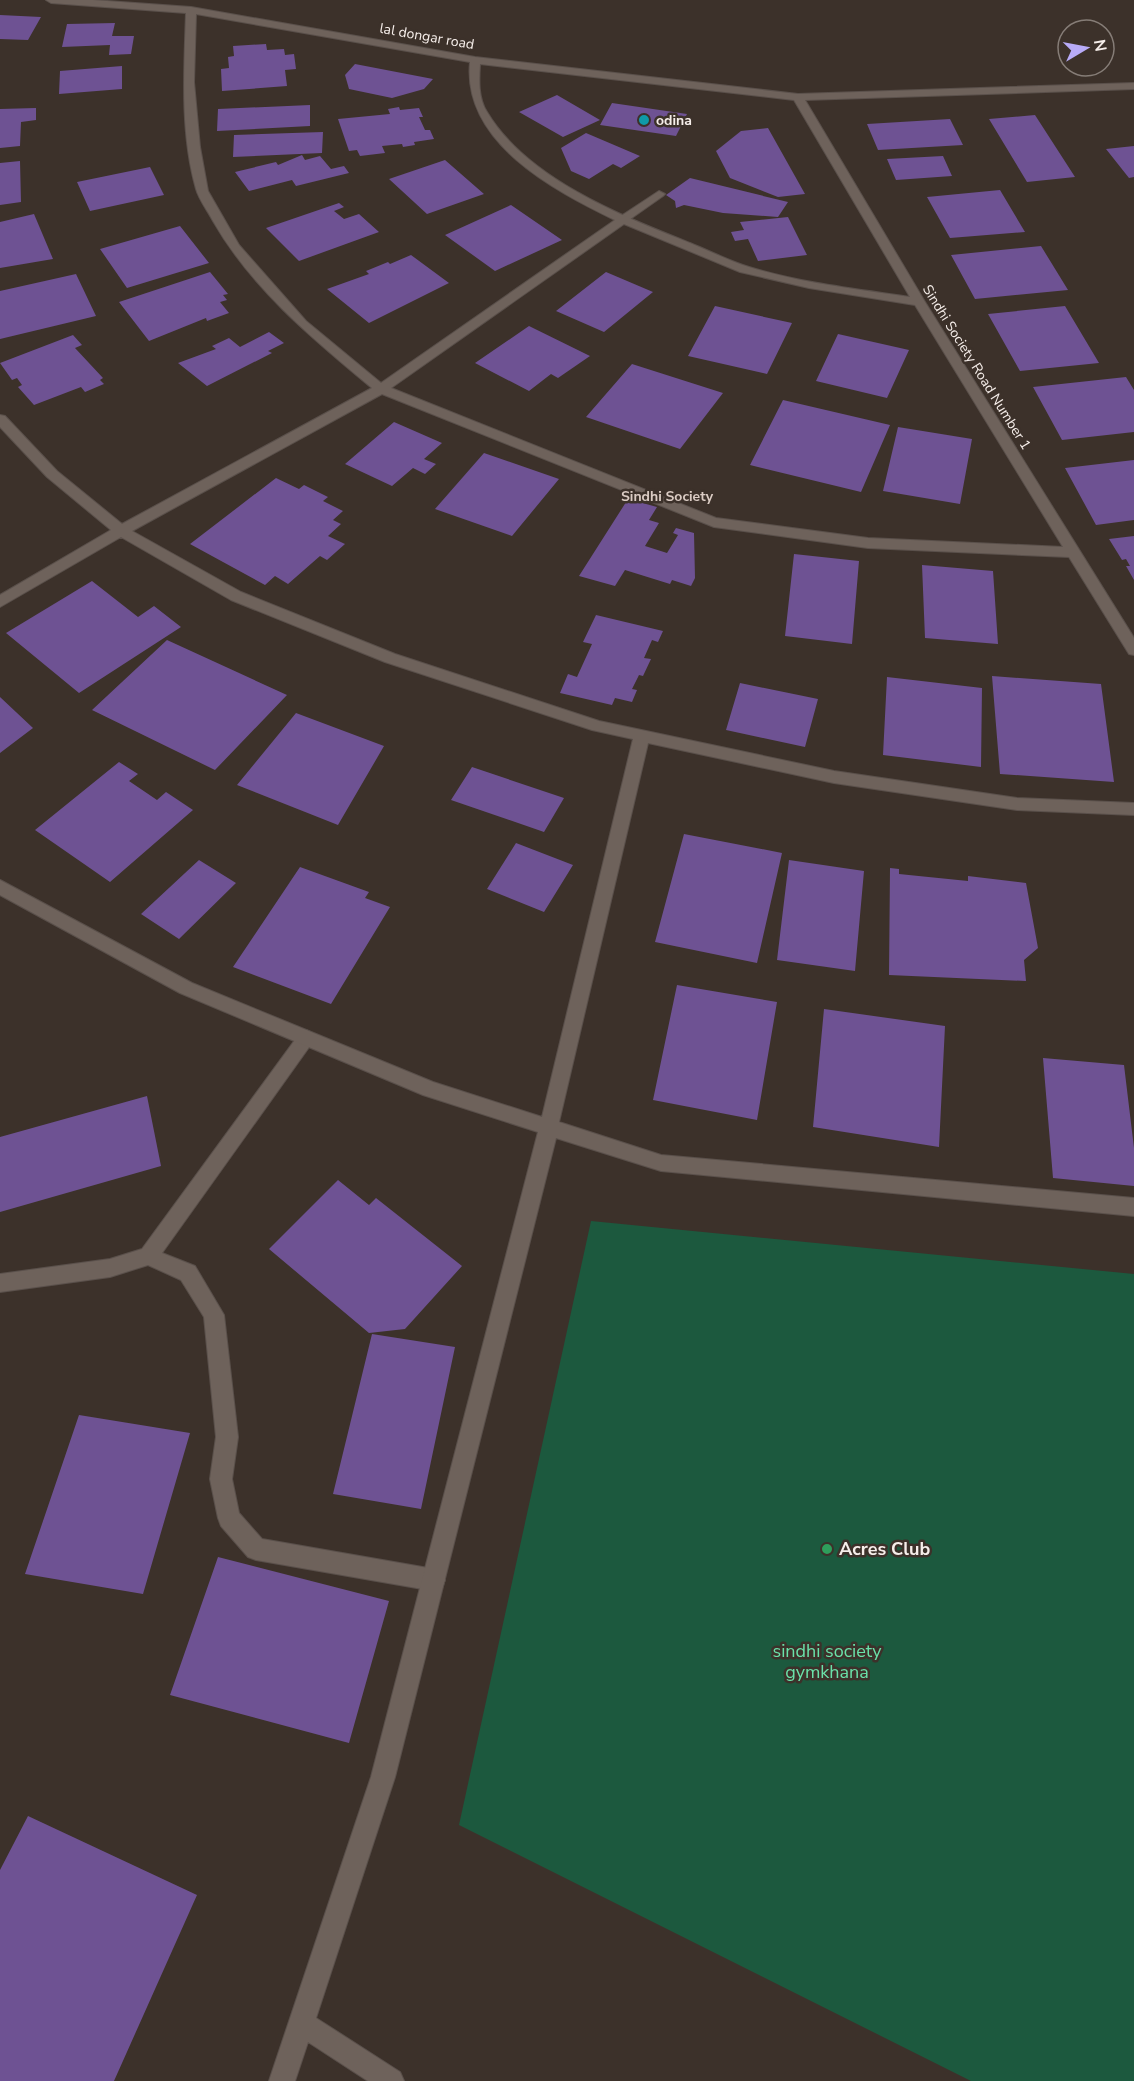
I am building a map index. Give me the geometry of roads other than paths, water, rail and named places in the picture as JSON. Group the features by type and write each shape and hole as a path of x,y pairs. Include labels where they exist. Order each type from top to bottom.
{"street":[{"name":"lal dongar road","path":"51,0 191,10 475,60 798,97 1134,86"},
{"path":"191,10 189,82 194,147 202,191 234,247 302,324 381,389 714,522 868,543 1074,552"},
{"path":"475,60 472,80 481,111 499,137 533,167 622,220 744,269 819,287 919,302"},
{"name":"Sindhi Society Road Number 1","path":"798,97 919,302 1134,650"},
{"path":"0,602 121,531 381,389 659,194"},
{"path":"0,419 52,474 121,531 236,596 390,658 598,726 834,777 1017,804 1134,809"},
{"path":"282,2081 383,1777 549,1127 642,736"},
{"path":"0,887 186,988 306,1038 429,1089 661,1162 1134,1207"},
{"path":"0,1283 110,1268 148,1256 306,1038"},
{"path":"148,1256 188,1273 214,1315 227,1437 221,1479 230,1518 256,1549 434,1580"},
{"path":"301,2023 391,2081"}],"place":[{"name":"odina","path":"644,120"},
{"name":"Acres Club","path":"827,1549"}],"district":[{"name":"Sindhi Society","path":"667,496"}],"park label":[{"name":"sindhi society gymkhana","path":"827,1661"}]}
